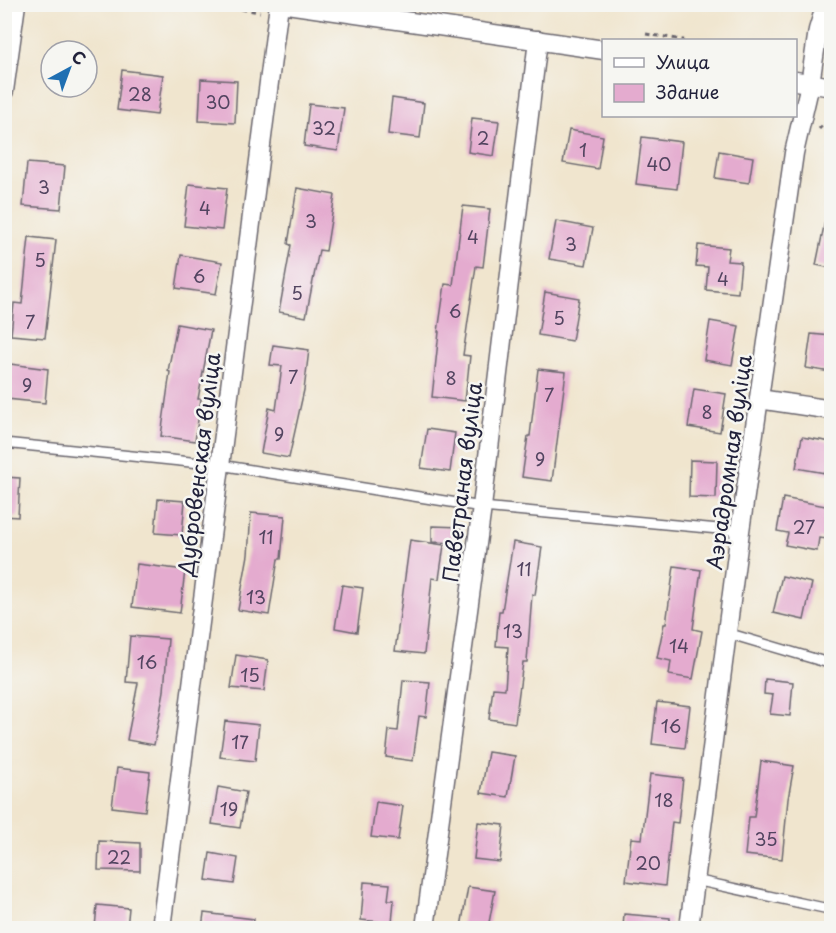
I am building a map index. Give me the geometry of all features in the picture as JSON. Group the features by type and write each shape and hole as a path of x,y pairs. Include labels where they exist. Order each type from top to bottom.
{"street":[{"path":"4,91 16,4"},
{"name":"Дубровенская вуліца","path":"161,928 279,4"},
{"path":"287,4 602,50"},
{"name":"Аэрадромная вуліца","path":"689,928 740,531 803,82 826,4"},
{"name":"Паветраная вуліца","path":"425,928 482,507 538,40"},
{"path":"803,82 831,87"},
{"path":"759,399 831,410"}],"lane":[{"path":"4,443 220,465 482,507 740,531"},
{"path":"727,633 831,664"},
{"path":"695,880 824,908 831,905"}],"path":[{"path":"645,34 678,39"}],"building":[{"path":"122,70 163,75 157,115 117,110"},
{"path":"201,79 237,81 235,123 199,121"},
{"path":"392,98 424,103 420,138 388,134"},
{"path":"309,104 344,108 338,151 304,146"},
{"path":"472,118 499,121 494,156 468,152"},
{"path":"569,130 603,136 598,169 563,163"},
{"path":"642,137 682,142 677,189 636,184"},
{"path":"719,151 753,157 749,183 715,178"},
{"path":"27,163 65,166 61,209 23,206"},
{"path":"189,184 227,188 222,230 184,226"},
{"path":"297,188 335,195 326,251 319,250 306,317 279,312 291,245 288,244"},
{"path":"463,206 490,209 483,267 476,266 463,355 470,356 465,401 432,397 445,284 453,285"},
{"path":"556,221 593,228 586,265 549,259"},
{"path":"825,221 831,222 831,268 816,265"},
{"path":"29,237 56,240 45,338 11,335 14,303 22,304"},
{"path":"698,245 729,248 727,261 741,262 738,293 706,290 708,267 696,266"},
{"path":"181,255 222,262 216,294 176,288"},
{"path":"545,292 579,298 572,341 538,335"},
{"path":"710,321 739,326 732,365 704,360"},
{"path":"177,324 211,330 198,399 201,399 195,441 161,436 170,372 168,371"},
{"path":"811,334 831,336 831,372 806,368"},
{"path":"273,345 309,350 304,390 289,458 261,453 269,408 276,410 282,366 270,365"},
{"path":"10,364 48,369 45,403 7,399"},
{"path":"538,369 566,372 552,481 522,477 528,436 530,436"},
{"path":"694,389 726,394 720,432 688,427"},
{"path":"427,429 455,433 450,472 421,468"},
{"path":"802,437 831,442 831,474 796,468"},
{"path":"690,460 717,461 716,498 689,497"},
{"path":"4,477 20,478 18,517 4,516"},
{"path":"783,498 831,507 828,539 819,538 817,551 785,545 788,533 777,531"},
{"path":"158,499 185,501 182,535 155,533"},
{"path":"251,513 285,516 281,559 278,559 269,615 238,610 248,555"},
{"path":"432,526 461,527 460,543 432,542"},
{"path":"410,540 444,545 439,579 432,578 424,654 395,651"},
{"path":"513,542 542,547 535,595 532,594 527,662 523,662 515,723 489,719 493,688 505,689 508,647 496,646 499,611 502,611"},
{"path":"137,564 185,570 180,613 132,607"},
{"path":"674,566 701,570 693,629 702,631 693,679 669,675 671,661 657,658 664,624 666,624"},
{"path":"782,576 812,583 804,620 773,613"},
{"path":"342,585 363,588 357,632 335,628"},
{"path":"130,636 168,639 164,691 154,745 127,740 138,683 126,682"},
{"path":"236,655 268,660 264,691 231,688"},
{"path":"765,679 793,682 790,716 770,714 773,695 764,694"},
{"path":"403,680 430,682 426,717 419,716 413,761 386,757 389,730 398,731"},
{"path":"657,702 690,706 685,748 652,744"},
{"path":"225,721 259,725 255,761 220,757"},
{"path":"488,752 515,756 508,797 481,793"},
{"path":"761,761 794,766 782,859 745,855 749,817 754,817"},
{"path":"117,768 150,772 145,811 112,807"},
{"path":"650,774 683,778 678,823 672,822 665,886 626,881 631,838 642,839"},
{"path":"218,787 246,792 240,828 212,824"},
{"path":"376,802 403,806 398,840 371,837"},
{"path":"478,822 504,825 500,862 474,859"},
{"path":"99,841 140,843 140,871 98,870"},
{"path":"210,853 238,858 234,884 206,880"},
{"path":"364,882 390,884 388,900 394,900 392,923 361,920"},
{"path":"468,887 495,891 488,928 461,927"},
{"path":"97,905 129,908 127,928 95,928"},
{"path":"204,913 254,919 253,928 202,928"},
{"path":"624,914 670,918 670,928 623,928"}]}
